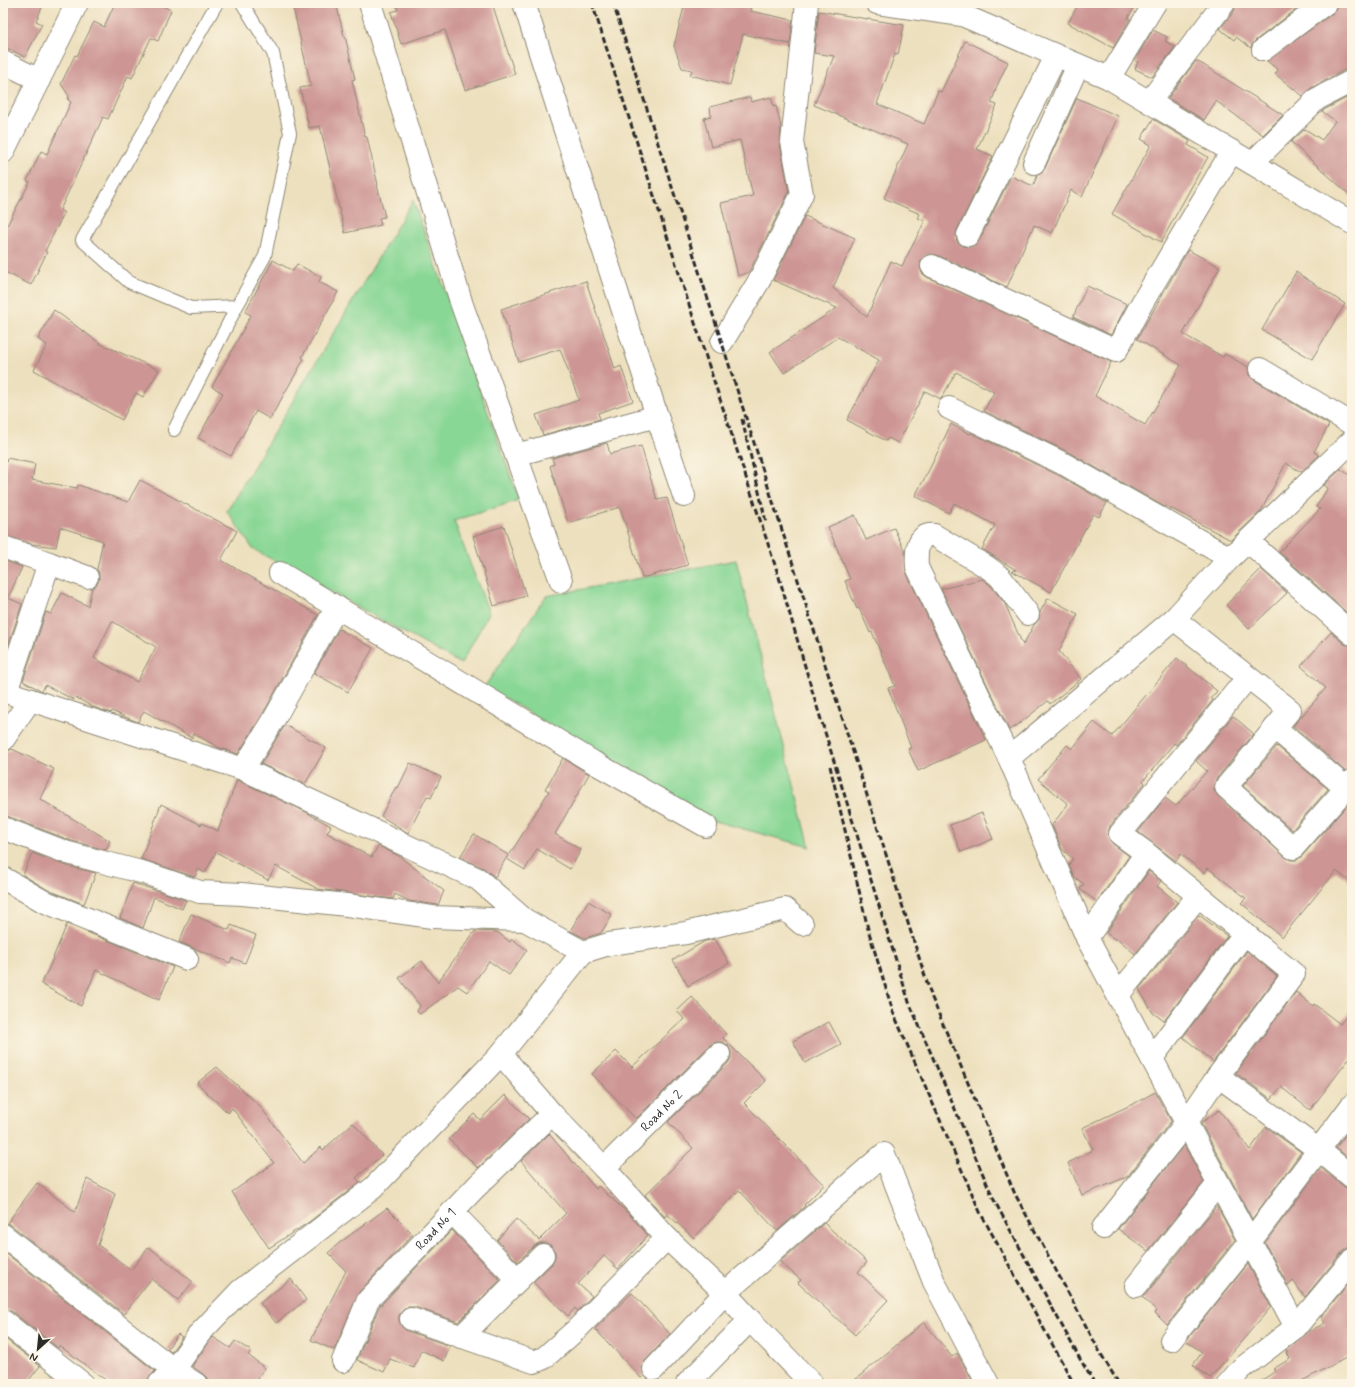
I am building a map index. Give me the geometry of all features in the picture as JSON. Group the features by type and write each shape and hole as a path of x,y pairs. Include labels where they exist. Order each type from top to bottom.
{"street":[{"path":"3,152 77,3"},
{"path":"370,3 462,305 561,581"},
{"path":"524,3 684,496"},
{"path":"722,342 759,281 802,194 792,142 807,3"},
{"path":"877,3 966,9 1056,56 1109,78 1352,223"},
{"path":"1109,78 1155,3"},
{"path":"1150,102 1224,3"},
{"path":"1263,50 1326,3"},
{"path":"968,235 1056,56"},
{"path":"3,62 39,80"},
{"path":"1034,163 1078,65"},
{"path":"1252,163 1317,99 1352,81"},
{"path":"932,266 1116,351 1142,303 1232,151"},
{"path":"1260,369 1352,424"},
{"path":"949,408 1064,464 1230,558"},
{"path":"516,455 658,416"},
{"path":"1009,758 1174,619 1230,558 1352,441"},
{"path":"1028,614 1000,577 987,567 934,535 924,537 920,541 917,548 917,567 1009,758 1087,938 1296,1327"},
{"path":"1248,541 1352,634"},
{"path":"3,547 87,577"},
{"path":"49,563 5,692 243,769 478,879 525,920 583,952"},
{"path":"280,573 593,762 706,826"},
{"path":"243,769 273,721 337,607"},
{"path":"1174,619 1290,710 1275,728 1226,787 1294,848 1349,785 1275,728"},
{"path":"1103,1228 1186,1122 1218,1076 1294,974 1146,853 1120,834 1248,677"},
{"path":"3,740 30,700"},
{"path":"3,828 68,853 145,873 200,892 272,897 432,917 525,920"},
{"path":"1087,938 1146,853"},
{"path":"3,878 43,900 187,959"},
{"path":"1118,995 1198,896"},
{"path":"166,1377 200,1333 240,1291 373,1188 501,1054 583,952 608,944 686,933 785,909 802,924"},
{"path":"1152,1058 1244,934"},
{"path":"501,1054 552,1114 668,1238 726,1293 812,1384"},
{"name":"Road No 2","path":"604,1168 719,1054"},
{"path":"1218,1076 1319,1150 1352,1178"},
{"path":"1171,1340 1250,1242 1352,1106"},
{"name":"Road No 1","path":"343,1361 368,1300 452,1212 552,1114"},
{"path":"654,1369 726,1293 884,1154 934,1282 988,1384"},
{"path":"1136,1286 1218,1184"},
{"path":"452,1212 518,1280"},
{"path":"3,1235 166,1377 196,1384"},
{"path":"411,1319 534,1362 544,1358 576,1330 668,1238"},
{"path":"461,1337 543,1255"},
{"path":"1228,1384 1241,1369 1296,1327 1350,1267"},
{"path":"687,1384 750,1320"},
{"path":"3,1321 82,1384"}],"lane":[{"path":"217,3 82,240 129,282 150,291 191,308 237,306"},
{"path":"174,430 237,306 265,256 290,133 273,53 242,3"}],"green space":[{"path":"413,200 519,500 454,521 489,613 461,664 253,549 227,511"},
{"path":"736,560 810,847 703,818 485,686 546,596"}],"building":[{"path":"3,3 44,3 36,21 42,24 25,57 3,46"},
{"path":"115,3 156,3 171,10 158,41 151,38 132,78 128,76 108,119 103,117 60,210 64,213 45,251 47,252 31,285 3,271 3,233 30,182 27,181 41,151 47,154 71,102 68,100 69,96 61,84 75,55 77,56 94,22 104,27"},
{"path":"292,3 336,3 355,79 352,80 365,137 367,137 385,217 379,218 381,225 345,233 320,126 309,128 300,88 311,86"},
{"path":"396,3 492,3 515,74 465,90 445,30 401,44 391,12 398,10"},
{"path":"685,3 752,3 750,11 793,20 790,44 743,34 730,85 690,75 692,70 682,68 674,46"},
{"path":"1079,3 1137,3 1128,18 1130,19 1113,48 1068,23"},
{"path":"1236,3 1305,3 1256,40 1251,48 1236,37 1234,40 1220,29 1234,11"},
{"path":"1338,3 1352,3 1352,66 1311,88 1303,96 1275,74 1278,70 1267,61 1333,13 1337,8"},
{"path":"819,11 904,25 898,55 895,54 877,104 924,124 938,91 941,92 965,41 1008,62 995,90 991,103 997,105 977,149 993,156 957,230 957,242 963,246 975,246 979,241 1011,176 1033,186 1038,174 1042,173 1045,168 1077,98 1118,116 1082,197 1071,190 1052,233 1034,225 1007,287 937,255 930,254 925,256 921,261 920,268 922,273 927,277 1111,362 1095,396 1145,425 1181,365 1137,339 1188,250 1220,267 1183,334 1223,357 1225,354 1248,367 1249,375 1254,380 1329,425 1314,452 1319,455 1301,472 1286,463 1261,511 1231,540 1166,506 1165,507 1070,453 984,411 994,392 956,372 941,399 925,391 898,443 888,438 886,441 847,420 879,360 838,337 784,373 770,352 837,308 773,280 805,216 855,238 833,288 867,317 891,261 902,266 925,221 918,218 920,214 884,198 908,144 814,105 834,56 814,53"},
{"path":"1153,30 1167,37 1165,41 1175,47 1152,77 1135,69 1138,62 1135,60"},
{"path":"1196,61 1283,115 1263,135 1216,101 1204,120 1168,98"},
{"path":"1352,95 1352,197 1291,142 1305,129 1322,140 1335,121 1322,111"},
{"path":"750,97 751,102 771,97 774,107 776,106 781,127 780,144 789,192 749,272 738,276 721,203 753,196 740,140 711,147 704,118 711,116 710,107"},
{"path":"1153,119 1190,141 1188,145 1208,157 1161,242 1112,214 1151,145 1141,139"},
{"path":"273,260 293,271 297,264 321,277 319,282 338,292 302,357 304,359 270,419 256,411 231,456 198,438 223,393 212,387 251,315 245,312"},
{"path":"1296,272 1345,304 1312,359 1262,330"},
{"path":"586,281 615,369 621,366 633,401 598,413 600,419 543,435 536,415 579,400 560,349 519,362 501,309"},
{"path":"1087,286 1127,304 1111,335 1073,317"},
{"path":"54,310 101,344 159,370 143,397 136,393 122,420 34,370 47,345 38,339"},
{"path":"951,424 1058,475 1107,503 1099,517 1093,514 1051,592 1012,571 1016,570 982,549 995,525 954,503 949,513 915,496"},
{"path":"607,443 610,454 641,446 657,500 667,498 688,565 642,578 620,507 568,523 550,466 554,464 552,458"},
{"path":"7,458 35,464 32,480 77,488 78,485 128,502 140,480 237,531 221,560 318,615 262,715 238,754 220,748 194,734 192,738 144,711 138,722 112,711 111,713 93,707 75,697 74,700 45,685 42,691 23,681 46,612 51,614 62,593 88,606 92,588 99,581 97,569 103,541 60,527 56,547 32,544 3,535 3,476","holes":["112,621 156,647 137,682 94,658"]},
{"path":"1341,469 1352,477 1352,617 1279,552 1320,509 1316,507 1328,488 1324,485"},
{"path":"855,515 866,540 894,528 905,552 906,572 986,740 918,771 908,749 911,748 888,688 895,686 872,632 870,633 859,608 857,609 845,581 850,579 828,527"},
{"path":"504,526 526,596 494,606 473,536"},
{"path":"3,560 22,567 8,598 22,604 3,661"},
{"path":"1261,569 1287,593 1249,629 1226,605"},
{"path":"982,579 991,586 1005,604 1023,645 1039,619 1040,612 1048,598 1078,614 1059,651 1081,679 1050,704 1048,701 1009,730 941,589"},
{"path":"339,629 373,648 348,692 314,673"},
{"path":"1331,632 1344,644 1352,646 1352,769 1345,771 1293,726 1326,688 1301,666"},
{"path":"1177,658 1217,691 1211,698 1213,700 1176,745 1174,743 1143,781 1145,783 1110,826 1108,833 1109,839 1113,844 1129,856 1097,902 1080,889 1084,884 1074,877 1069,864 1073,859 1062,849 1052,825 1068,804 1038,779 1067,745 1072,749 1094,722 1112,736"},
{"path":"1233,716 1254,734 1216,779 1214,791 1285,857 1291,860 1297,860 1302,856 1352,800 1352,883 1336,871 1282,937 1241,903 1246,898 1208,868 1204,873 1181,854 1176,861 1138,832 1165,798 1176,806 1207,771 1196,761"},
{"path":"285,725 326,748 305,784 261,764"},
{"path":"1277,746 1328,789 1292,830 1243,786"},
{"path":"12,749 54,769 40,799 110,841 106,850 72,841 7,816 3,816 3,752"},
{"path":"563,758 589,774 555,834 581,850 570,869 537,849 525,870 507,859 549,791 545,789"},
{"path":"410,763 441,777 431,798 427,796 408,833 381,816 396,787 398,788"},
{"path":"237,780 304,811 331,826 327,833 372,857 378,846 399,856 444,891 438,905 409,901 395,894 393,899 318,889 276,866 268,880 216,852 205,873 198,869 195,877 141,859 161,804 201,825 202,823 218,831"},
{"path":"982,813 993,839 961,852 950,825"},
{"path":"474,834 508,855 495,877 483,868 460,857"},
{"path":"32,853 64,865 96,873 84,904 48,890 23,875"},
{"path":"1149,871 1161,881 1157,886 1177,902 1135,954 1117,938 1116,940 1106,933"},
{"path":"133,883 186,900 182,909 154,897 143,928 120,918"},
{"path":"588,901 612,915 601,933 585,938 570,931"},
{"path":"191,914 229,930 231,925 256,935 245,963 232,958 230,963 179,942"},
{"path":"1199,915 1227,936 1164,1021 1153,1013 1139,989"},
{"path":"67,924 173,967 159,1000 96,970 81,1006 41,984"},
{"path":"475,931 497,932 510,942 512,939 527,950 509,975 489,961 467,992 458,986 420,1014 417,1011 420,1006 399,978 422,961 438,982"},
{"path":"715,939 729,963 688,986 673,960 705,941"},
{"path":"1247,951 1277,976 1213,1062 1183,1037"},
{"path":"1296,992 1313,1006 1314,1004 1340,1024 1352,1009 1352,1055 1310,1110 1281,1087 1271,1099 1236,1073"},
{"path":"692,997 726,1034 723,1038 766,1081 744,1103 824,1185 804,1205 805,1206 777,1231 739,1190 694,1238 667,1214 665,1217 645,1195 693,1148 668,1122 728,1063 731,1058 731,1051 728,1045 723,1042 716,1042 710,1045 636,1119 592,1074 616,1051 632,1067 684,1019 677,1011"},
{"path":"829,1022 841,1044 805,1063 793,1041"},
{"path":"217,1067 259,1105 303,1163 321,1147 323,1150 353,1123 382,1155 356,1178 360,1182 309,1222 269,1248 232,1192 274,1163 232,1108 228,1113 197,1083"},
{"path":"1155,1092 1171,1121 1127,1177 1082,1195 1068,1163 1093,1150 1082,1128"},
{"path":"505,1095 529,1119 478,1168 449,1139 474,1114 480,1120"},
{"path":"1219,1110 1250,1150 1266,1127 1301,1152 1252,1219 1201,1123"},
{"path":"1352,1126 1352,1161 1336,1148"},
{"path":"549,1134 596,1189 598,1186 628,1213 648,1235 618,1269 604,1256 578,1284 592,1296 578,1311 575,1308 568,1316 533,1282 552,1264 555,1259 555,1252 552,1246 546,1243 539,1243 518,1262 497,1240 516,1219 539,1240 566,1213 521,1161"},
{"path":"1184,1145 1204,1182 1148,1251 1118,1229"},
{"path":"1321,1168 1344,1187 1352,1189 1352,1248 1347,1248 1342,1252 1305,1297 1293,1281 1288,1286 1265,1243"},
{"path":"87,1179 115,1194 98,1245 131,1270 149,1247 193,1282 178,1300 151,1279 124,1314 7,1223 37,1183 75,1212"},
{"path":"1217,1206 1235,1240 1167,1325 1155,1313 1157,1311 1142,1297"},
{"path":"387,1208 413,1234 359,1292 334,1350 311,1340 346,1271 328,1253"},
{"path":"824,1223 867,1262 858,1272 888,1300 855,1335 798,1283 801,1280 780,1262"},
{"path":"452,1230 500,1280 458,1322 415,1307 408,1307 399,1315 399,1321 402,1327 407,1331 450,1346 444,1361 421,1350 414,1368 390,1359 384,1372 357,1360 379,1307"},
{"path":"3,1251 155,1371 147,1380 147,1384 111,1384 60,1346 58,1348 11,1311 3,1309"},
{"path":"1248,1264 1271,1307 1210,1378 1193,1365 1202,1352 1186,1341"},
{"path":"291,1279 306,1300 276,1323 260,1303"},
{"path":"1352,1279 1352,1355 1296,1384 1256,1384 1276,1371 1273,1369 1290,1359 1286,1350 1308,1332 1325,1323 1321,1317"},
{"path":"632,1293 670,1334 645,1361 642,1367 644,1375 641,1378 595,1329"},
{"path":"924,1322 952,1357 957,1353 974,1384 850,1384"},
{"path":"178,1334 182,1337 171,1352 167,1349"},
{"path":"3,1337 40,1366 26,1384 3,1384"},
{"path":"213,1337 230,1348 235,1341 251,1351 248,1355 265,1368 253,1384 208,1384 207,1378 192,1366"}],"railway":[{"path":"592,3 705,354 779,577 814,697 909,1002 994,1200 1095,1384"},
{"path":"613,3 932,998 1015,1194 1101,1354 1119,1384"},
{"path":"742,419 766,522"},
{"path":"830,766 868,929 893,1012 980,1212 1074,1384"}]}
